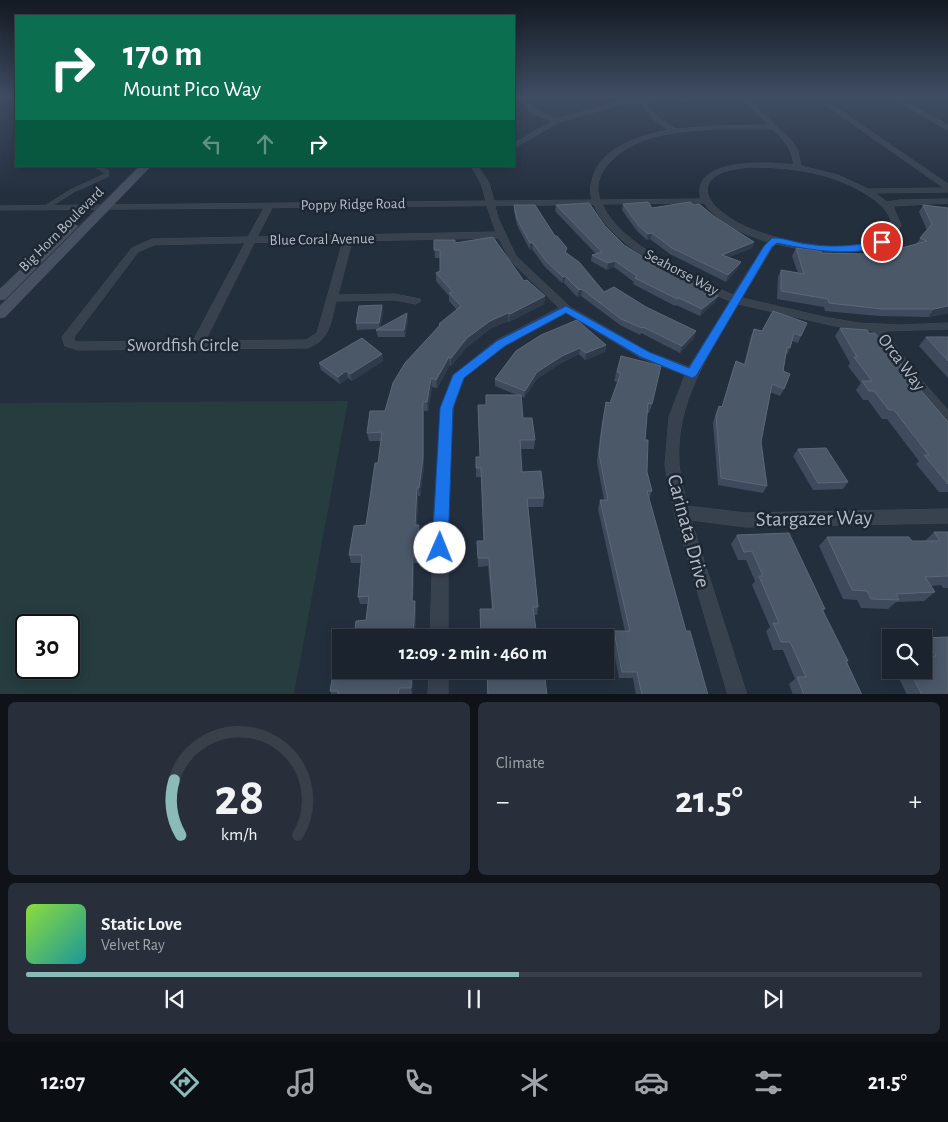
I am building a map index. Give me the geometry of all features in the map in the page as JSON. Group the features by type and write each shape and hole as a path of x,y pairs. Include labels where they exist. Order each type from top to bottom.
{"main road":[{"name":"Big Horn Boulevard","path":"0,296 133,167"},
{"name":"Big Horn Boulevard","path":"0,314 145,167"}],"street":[{"path":"515,145 544,128"},
{"path":"670,128 674,131"},
{"path":"595,201 593,182 598,168 617,150 642,139 674,131 714,128"},
{"path":"775,128 793,146 798,168"},
{"path":"862,128 948,189"},
{"path":"768,165 798,168 838,178 868,191 890,208 897,220 896,229 891,236 875,245 859,248 830,249 776,240 749,231 717,212 707,201 704,190 707,181 716,174 730,168 768,165"},
{"path":"475,167 485,182 489,202 512,257 566,309 645,354 692,373"},
{"path":"868,191 948,189"},
{"name":"Seahorse Way","path":"595,201 610,226 638,249 676,272 735,300 793,313 876,327 948,326"},
{"name":"Poppy Ridge Road","path":"0,208 707,201"},
{"path":"890,208 889,204 899,202 948,201"},
{"path":"197,345 270,205"},
{"name":"Blue Coral Avenue","path":"143,245 161,241 502,235"},
{"name":"Swordfish Circle","path":"143,245 135,250 68,337 69,343 78,346 307,344 316,340 322,334 348,239"},
{"name":"Carinata Drive","path":"738,694 681,512 672,465 675,417 692,373 768,246 776,240"},
{"path":"332,298 396,297 416,301"},
{"path":"439,629 440,513 447,408 459,375 501,343 566,309"},
{"name":"Orca Way","path":"876,327 912,377 948,419"},
{"name":"Stargazer Way","path":"681,512 746,520 948,516"},
{"path":"438,679 438,694"}],"lane":[{"path":"45,208 72,191 107,175 107,172 98,167"}],"green space":[{"path":"348,401 294,694 0,694 0,403"}],"building":[{"path":"648,202 652,208 690,202 694,205 699,204 715,217 754,242 722,255 741,262 728,275 672,248 652,233 648,234 638,225 623,204"},
{"path":"589,203 605,226 624,245 665,271 718,296 702,309 635,278 637,276 615,261 608,263 592,255 602,252 556,205"},
{"path":"514,205 535,205 555,236 567,248 565,252 579,262 604,292 614,287 646,307 696,331 682,346 643,327 621,319 582,289 579,290 546,261 533,243 530,243 517,219"},
{"path":"923,205 948,208 948,306 934,309 882,309 829,303 828,299 781,291 781,270 804,274 796,248 821,251 821,253 865,254 869,257 927,241 920,238 932,224"},
{"path":"493,237 524,281 527,280 545,296 510,314 508,313 490,321 467,338 451,358 449,357 436,380 431,378 427,402 423,402 423,458 419,488 417,488 415,525 419,525 417,555 413,555 412,601 415,601 413,629 355,629 356,621 366,620 369,596 358,597 362,555 349,555 354,526 366,525 375,463 378,463 382,432 367,433 370,411 385,411 393,383 405,363 439,324 461,306 449,293 453,292 436,273 440,271 440,250 434,250 434,240 455,240 455,243"},
{"path":"382,305 379,323 356,323 359,306"},
{"path":"773,311 807,323 801,336 794,333 790,348 787,347 783,371 790,374 784,389 772,384 761,442 767,486 721,478 716,416 719,406 722,407 736,361 745,365 754,329 762,331"},
{"path":"407,313 404,330 376,330"},
{"path":"577,320 606,345 586,353 580,348 562,356 537,372 525,391 495,379 516,351 541,335"},
{"path":"840,328 867,330 869,333 875,333 948,422 948,484 924,455 929,455 894,410 889,410 874,391 869,391 862,381 872,381 854,357 857,357"},
{"path":"926,337 948,337 948,361"},
{"path":"362,338 382,354 350,374 346,371 338,377 319,363"},
{"path":"621,356 661,366 652,404 648,403 645,440 648,440 647,472 652,491 647,491 686,631 690,631 708,694 642,694 637,672 622,672 614,631 630,631 600,500 608,500 599,454 606,402 610,403 621,373 617,372"},
{"path":"486,395 521,395 523,418 532,418 535,440 520,440 522,472 541,471 544,498 527,498 538,607 533,607 536,629 481,629 480,609 493,609 489,558 478,558 477,541 484,541 481,468 476,468 476,457 480,457 478,405 486,405"},
{"path":"826,448 848,482 818,483 798,449"},
{"path":"934,532 948,532 948,576 925,577 935,592 896,594 899,600 871,599 867,591 852,590 827,537 909,537 912,541 940,541"},
{"path":"789,533 825,609 822,609 848,661 846,661 862,694 804,694 797,677 806,677 790,642 781,642 773,623 779,623 759,576 763,576 752,551 744,552 737,535"},
{"path":"948,637 948,694 921,694 914,679 932,679 932,656 936,656 932,649 932,638"},
{"path":"332,679 412,679 411,688 399,688 398,694 338,694 338,691 330,691"},
{"path":"487,679 545,679 547,694 488,694"}],"route":[{"path":"440,548 440,513 447,408 459,375 501,343 566,309 645,354 692,373 768,246 776,240 808,247 840,249 868,247 882,242"}]}
